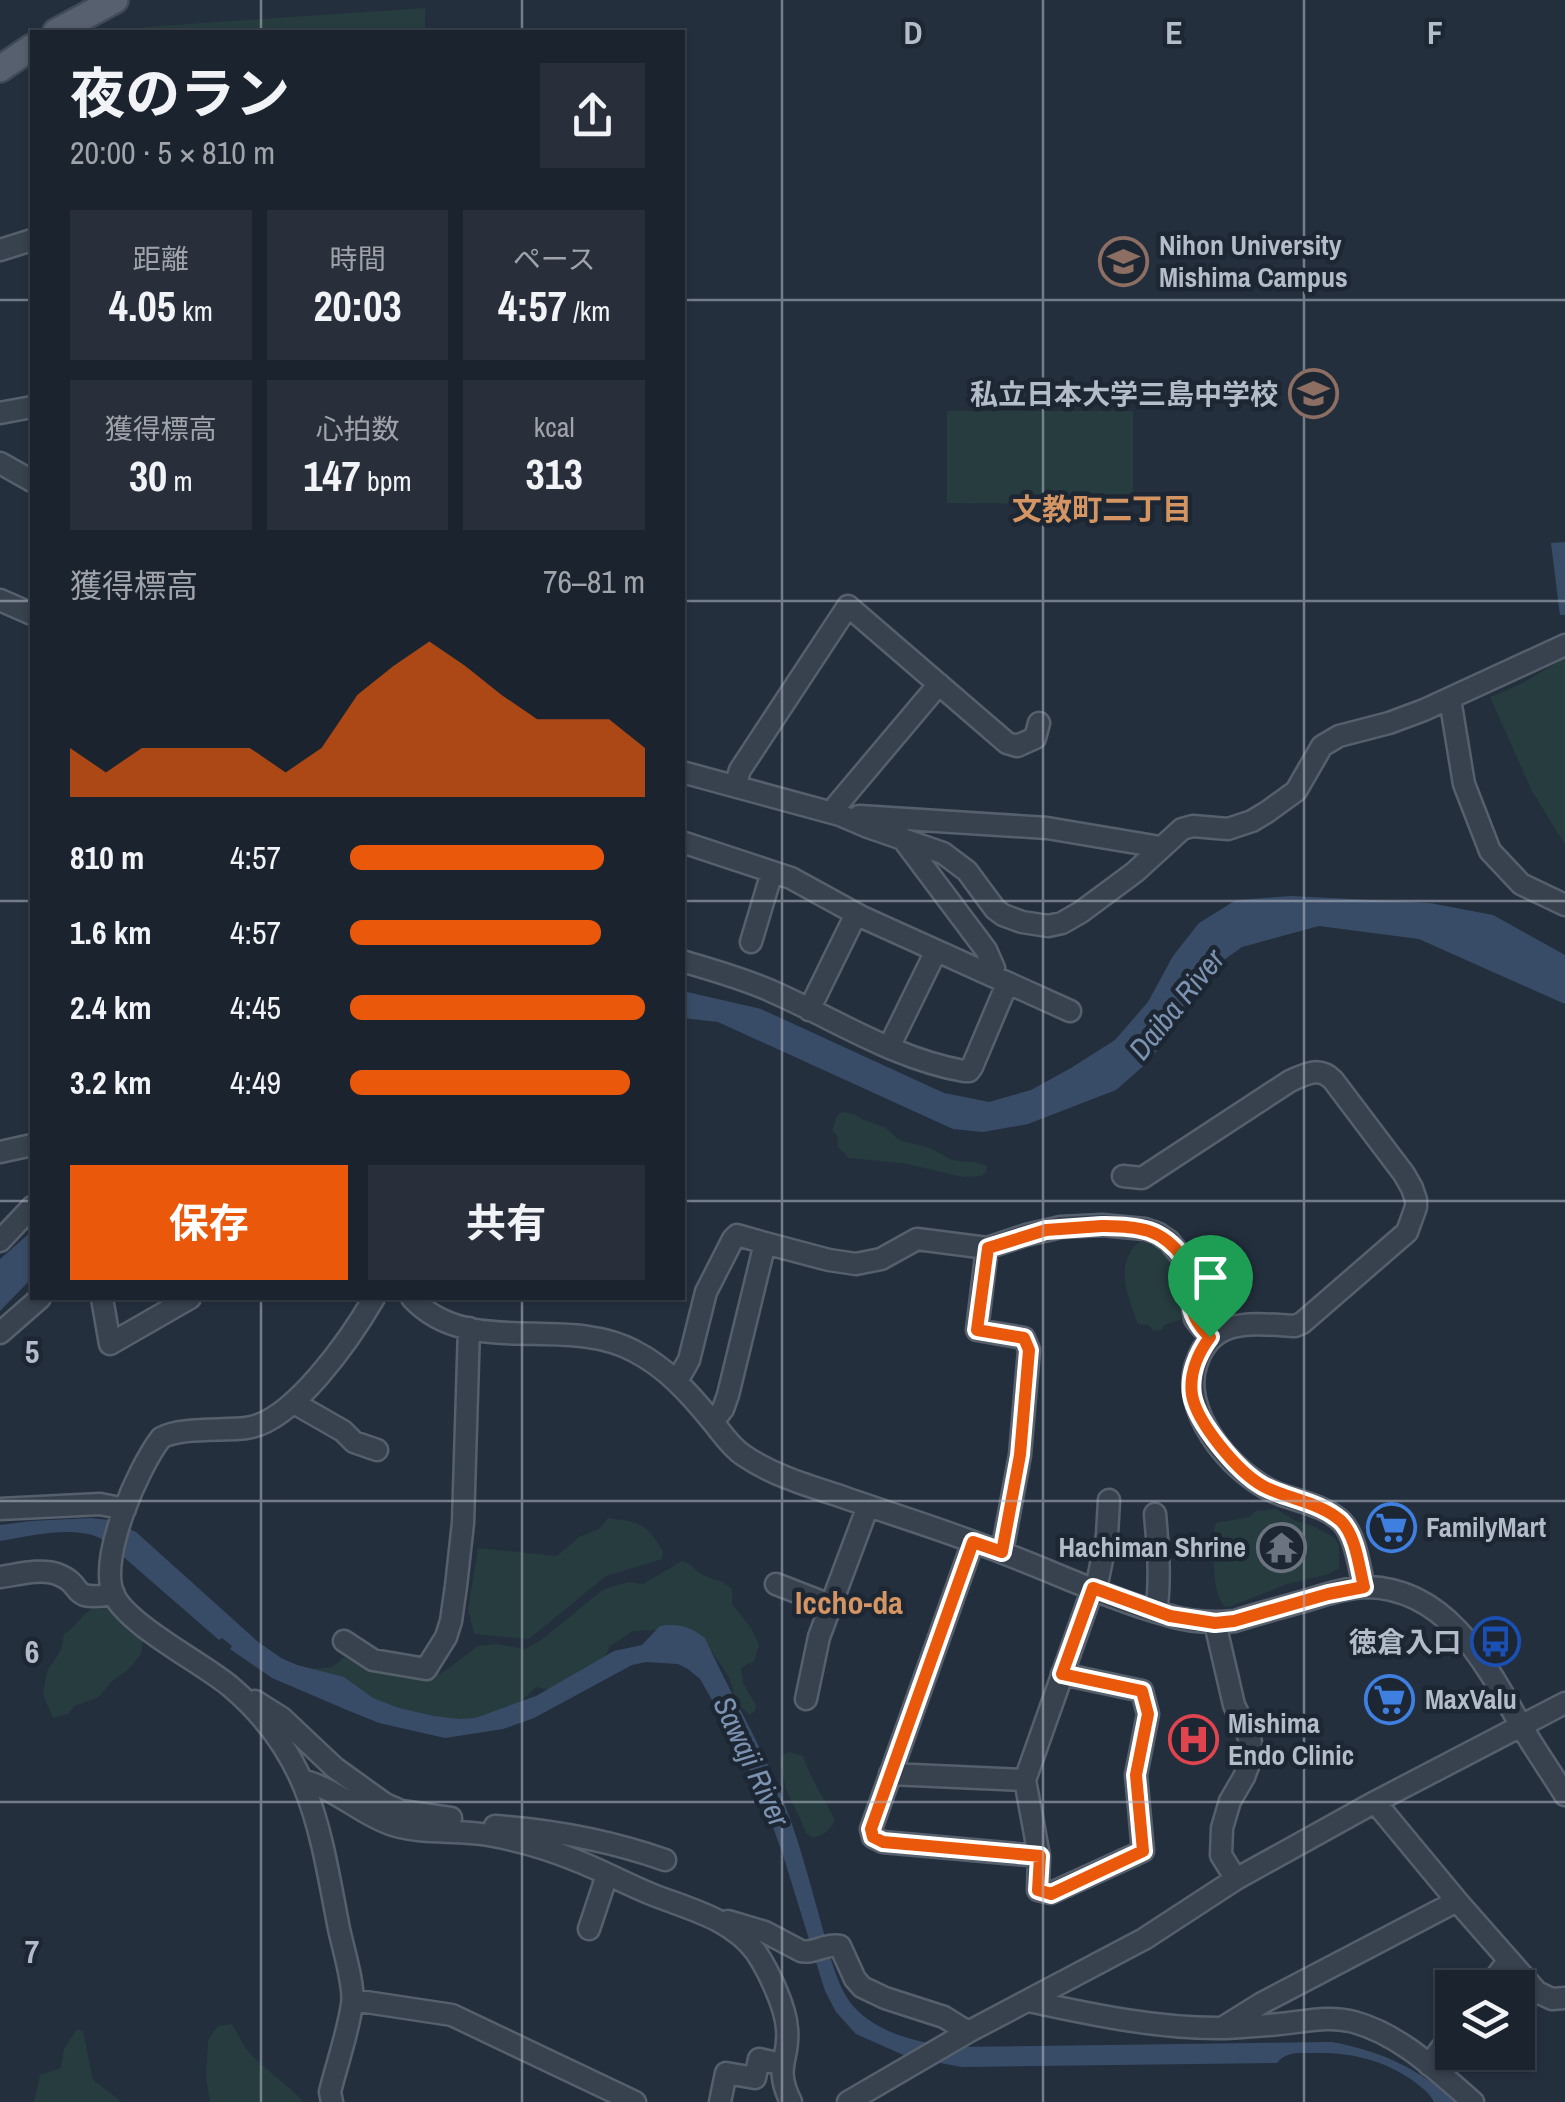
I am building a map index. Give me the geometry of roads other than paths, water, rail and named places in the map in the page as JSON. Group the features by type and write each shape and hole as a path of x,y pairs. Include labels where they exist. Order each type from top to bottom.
{"main road":[{"path":"61,30 102,14"},
{"path":"0,68 30,48"}],"street":[{"path":"0,250 30,241"},
{"path":"0,414 30,407"},
{"path":"0,463 30,480"},
{"path":"0,600 30,613"},
{"path":"734,786 740,770 848,606 1012,745 1020,746 1035,738 1039,723"},
{"path":"685,773 837,814 943,853 967,871 1003,915 1048,926 1062,924 1135,872 1187,827 1228,829 1252,820 1296,790 1322,746 1339,736 1389,723 1565,645"},
{"path":"837,814 837,805 939,684"},
{"path":"1450,698 1464,784 1490,851 1521,884 1565,905"},
{"path":"837,814 1048,828 1160,847"},
{"path":"685,963 768,990 889,1048 943,1067 969,1071 998,980 986,950 902,838"},
{"path":"685,843 791,878 856,914 1070,1010"},
{"path":"752,942 772,872"},
{"path":"809,1010 856,914"},
{"path":"889,1048 936,951"},
{"path":"1123,1176 1142,1178 1290,1081 1313,1071 1333,1080 1404,1174 1416,1200 1408,1232 1302,1323 1244,1325 1226,1328 1210,1337 1194,1370 1192,1396 1216,1441 1246,1476 1344,1524 1364,1587"},
{"path":"0,1152 30,1146"},
{"path":"0,1242 30,1208"},
{"path":"678,1381 689,1360 706,1292 737,1235 856,1264 890,1255 917,1239 988,1248 1061,1227 1127,1226 1157,1233 1169,1241 1191,1269 1195,1319 1210,1337"},
{"path":"713,1422 724,1409 728,1395 764,1243"},
{"path":"988,1248 977,1330 1024,1338 1029,1350 1020,1455 1002,1552"},
{"path":"0,1333 38,1300"},
{"path":"102,1300 110,1344 187,1300"},
{"path":"373,1300 356,1329 294,1403 267,1422 253,1428 178,1432 161,1438 144,1466 110,1554 114,1594 124,1610 232,1688 282,1718 335,1768 385,1804 575,1860 714,1918 766,1932 806,1952 840,1946 862,1987 944,2017 961,2036"},
{"path":"414,1300 442,1321 469,1328 577,1334 634,1350 678,1381 729,1444 784,1477 1002,1552 1156,1612 1215,1623 1364,1587 1403,1593 1428,1605 1464,1636 1502,1690 1565,1795"},
{"path":"344,1641 372,1660 426,1669 446,1637 452,1621 463,1523 469,1328"},
{"path":"294,1403 343,1431 354,1442 377,1450"},
{"path":"1062,1674 1142,1691 1148,1714 1136,1775 1143,1851 1051,1894 1038,1890 1040,1856 1025,1780 1062,1674 1094,1589 1107,1535 1109,1500"},
{"path":"0,1509 100,1504 124,1514"},
{"path":"806,1699 819,1637 868,1506"},
{"path":"1155,1514 1156,1612"},
{"path":"973,1542 871,1829 878,1840 1040,1856"},
{"path":"0,1577 56,1574 78,1594 114,1594"},
{"path":"776,1584 830,1605"},
{"path":"1215,1623 1234,1706 1251,1742 1250,1761 1230,1801 1222,1828 1221,1856 1236,1878"},
{"path":"232,1688 291,1756 321,1837 353,2000 330,2092 332,2102"},
{"path":"848,2102 961,2036 1144,1939 1236,1878 1565,1703"},
{"path":"890,1774 1025,1780"},
{"path":"302,1780 324,1786 389,1824 445,1834 458,1825 532,1830 612,1845 664,1860"},
{"path":"1375,1802 1537,1992 1552,1999 1565,1998"},
{"path":"589,1929 607,1875"},
{"path":"1222,2028 1456,1901"},
{"path":"714,1918 747,1942 769,1978 788,2032 781,2064 783,2086 791,2102"},
{"path":"1501,1970 1508,1961"},
{"path":"353,2000 452,2015 635,2102"},
{"path":"1029,2001 1109,2017 1222,2028 1314,2018 1351,2021 1386,2034 1473,2102"},
{"path":"1429,2065 1435,2057"},
{"path":"720,2102 726,2073 755,2078 759,2059 781,2064"}],"water":[{"path":"1565,542 1565,615 1560,615 1551,543"},
{"name":"Daiba River","path":"1291,896 1430,903 1493,915 1565,955 1565,1004 1419,939 1319,926 1242,947 1221,962 1149,1061 1116,1090 1028,1124 983,1132 953,1129 718,1022 685,1018 685,991 761,1009 944,1093 989,1102 1031,1090 1115,1040 1148,1002 1173,956 1199,923 1236,900"},
{"path":"30,1233 30,1280 0,1311 0,1259"},
{"name":"Sawaji River","path":"109,1520 136,1532 281,1658 344,1677 373,1698 399,1708 434,1716 475,1718 536,1696 614,1651 642,1645 660,1626 678,1626 700,1634 779,1790 843,1991 865,2017 888,2031 954,2047 1332,2042 1400,2063 1459,2102 1434,2102 1401,2073 1365,2058 1339,2054 1293,2054 1277,2063 962,2067 908,2057 856,2034 836,2012 825,1991 762,1796 700,1679 688,1669 678,1664 632,1665 534,1718 503,1729 445,1738 379,1723 272,1678 230,1649 232,1646 222,1638 219,1640 104,1540 67,1532 0,1541 0,1525"}],"place":[{"name":"Nihon University Mishima Campus","path":"1124,261"},
{"name":"私立日本大学三島中学校","path":"1313,394"},
{"name":"FamilyMart","path":"1391,1527"},
{"name":"Hachiman Shrine","path":"1281,1547"},
{"name":"徳倉入口","path":"1496,1642"},
{"name":"MaxValu","path":"1390,1699"},
{"name":"Mishima Endo Clinic","path":"1193,1739"}],"district":[{"name":"文教町二丁目","path":"1102,509"},
{"name":"Iccho-da","path":"849,1602"}]}
